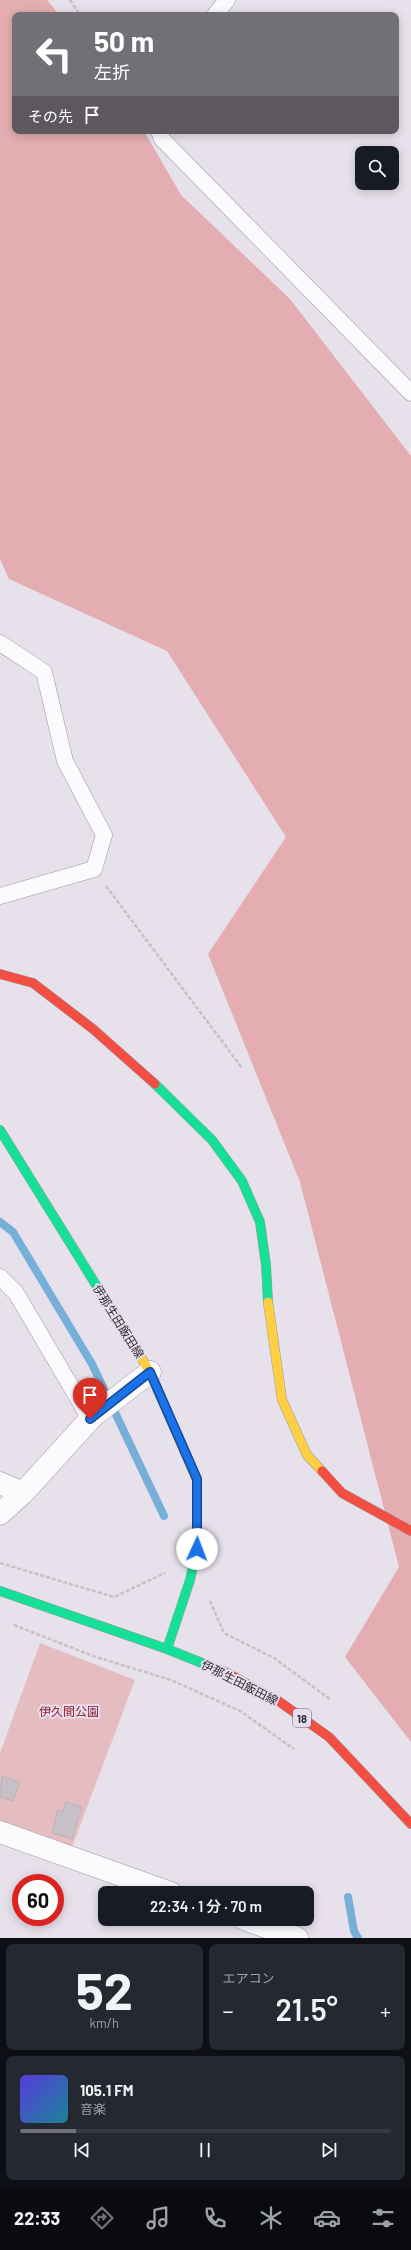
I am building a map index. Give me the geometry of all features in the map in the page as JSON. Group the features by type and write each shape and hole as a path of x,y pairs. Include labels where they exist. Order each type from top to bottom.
{"street":[{"path":"0,974 33,983 69,1010 159,1088 212,1140 242,1181 260,1222 266,1265 269,1319 282,1400 307,1455 342,1493 411,1530"},
{"name":"伊那生田飯田線","path":"0,1130 150,1372 197,1479 197,1549 190,1580 167,1649 218,1668 278,1700 322,1732 411,1824"},
{"path":"0,1514 23,1493 91,1418 150,1372"},
{"path":"0,1483 23,1493"},
{"path":"0,1591 167,1649"},
{"path":"0,1832 151,1886"},
{"path":"264,1926 297,1938"}],"lane":[{"path":"217,12 227,0"},
{"path":"160,134 162,139 411,393"},
{"path":"0,643 44,672 65,761 104,835 94,869 0,896"},
{"path":"0,1277 16,1293 91,1418"}],"path":[{"path":"70,0 78,12"},
{"path":"94,869 242,1068"},
{"path":"0,1563 114,1597 166,1573"},
{"path":"210,1596 210,1602 224,1633 274,1658 331,1700"},
{"path":"7,1622 93,1656 171,1680 240,1711 294,1749"}],"green space":[{"name":"伊久間公園","path":"40,1643 135,1680 72,1847 0,1821 0,1753"}],"shaded area":[{"path":"0,0 47,0 57,12 12,12 12,134 146,134 181,195 290,299 411,456 411,1742 345,1657 399,1567 300,1182 208,954 286,837 167,651 9,579 0,559"}],"building":[{"path":"2,1776 20,1782 13,1801 0,1797"},
{"path":"66,1802 82,1807 72,1839 52,1833 58,1810 63,1812"}],"waterway":[{"path":"0,1222 13,1232 92,1364 164,1516"},
{"path":"348,1897 354,1931 358,1938"}],"traffic: fast":[{"path":"155,1084 212,1140 242,1181 260,1222 266,1265 268,1302"},
{"path":"0,1130 119,1322"},
{"path":"197,1480 197,1549 190,1580 167,1649 227,1673"},
{"path":"0,1591 167,1649"}],"traffic: slow":[{"path":"268,1302 282,1400 307,1455 322,1471"},
{"path":"119,1322 150,1372 197,1480"}],"traffic: jam":[{"path":"0,974 33,983 93,1029 155,1084"},
{"path":"322,1471 342,1493 411,1531"},
{"path":"227,1673 277,1700 329,1737 411,1824"}],"route":[{"path":"90,1419 150,1372 197,1479 199,1521 197,1549"}]}
